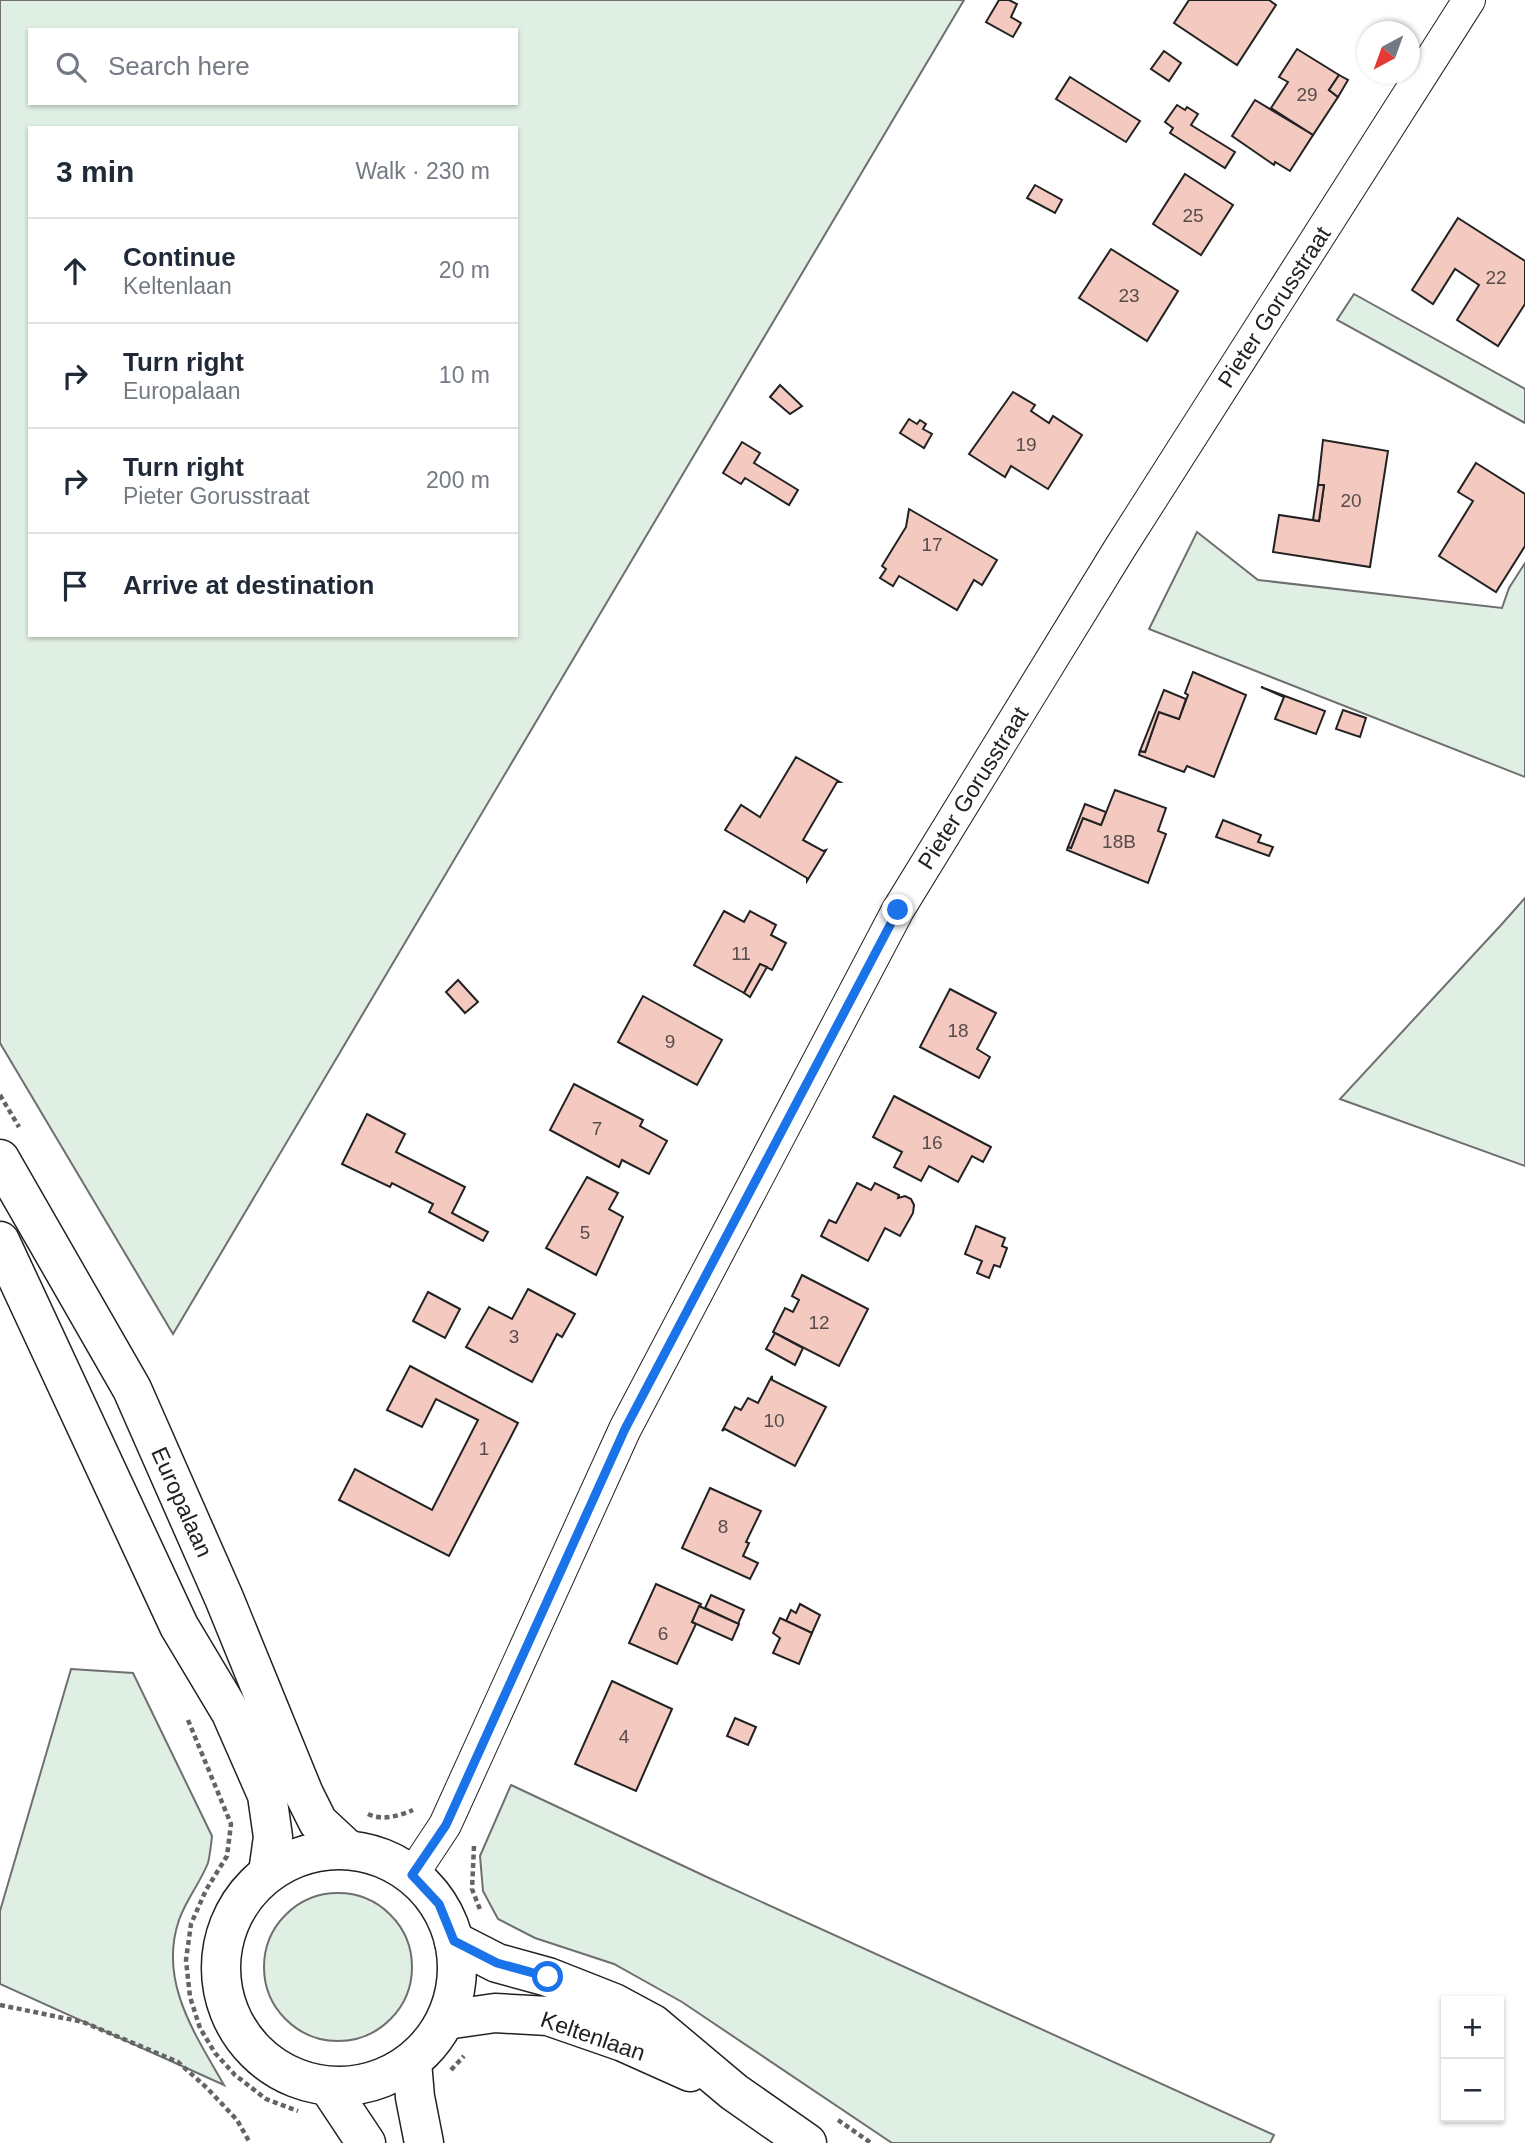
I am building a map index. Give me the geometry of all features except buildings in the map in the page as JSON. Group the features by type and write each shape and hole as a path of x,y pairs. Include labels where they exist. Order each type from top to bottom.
{"main road":[{"name":"Europalaan","path":"0,1159 132,1389 224,1598 304,1794 318,1822 347,1849"},
{"path":"0,1241 179,1626 231,1713 267,1795 273,1837 268,1873"},
{"name":"Europalaan","path":"347,1849 381,1857 412,1875 439,1904 469,1929 446,2020 431,2043 412,2062 386,2077 358,2085 318,2102 256,2052 232,2019 221,1980 224,1939 234,1914 240,1902 268,1873 292,1859 319,1851 347,1849"},
{"name":"Keltenlaan","path":"469,1929 497,1963 548,1977 614,2003 653,2024 734,2092 807,2143"},
{"name":"Keltenlaan","path":"446,2020 495,2013 548,2016 623,2042 734,2092"},
{"path":"412,2062 418,2122 424,2143"},
{"path":"318,2102 366,2143"}],"street":[{"name":"Pieter Gorusstraat","path":"412,1875 446,1825 625,1429 898,910 1120,548 1469,0"}],"path":[{"path":"187,1717 231,1824 227,1856 206,1890 191,1924 186,1960 190,1997 200,2028 215,2053 235,2075 266,2099 297,2110 318,2102"},
{"path":"469,1929 474,1842"},
{"path":"0,2005 83,2022 178,2062 215,2096 236,2120 250,2143"},
{"path":"449,2073 460,2058 468,2053"}],"green space":[{"path":"0,0 964,0 173,1334 0,1043"},
{"path":"1354,294 1525,389 1525,423 1337,320"},
{"path":"1197,532 1258,580 1502,608 1509,588 1525,563 1525,777 1149,629"},
{"path":"1525,898 1525,1166 1340,1099 1501,925"},
{"path":"71,1669 133,1673 212,1836 208,1863 179,1920 173,1964 176,1986 191,2026 224,2085 0,1984 0,1911"},
{"path":"511,1785 1274,2135 1270,2143 892,2143 682,2002 614,1964 535,1938 498,1919 483,1891 480,1856"},
{"path":"338,1893 366,1899 390,1915 406,1939 412,1967 406,1995 390,2019 366,2035 338,2041 310,2035 286,2019 270,1995 264,1967 270,1939 286,1915 310,1899"}],"route":[{"path":"548,1977 497,1963 454,1941 439,1904 427,1888 412,1875 446,1825 625,1429 898,910"}]}
